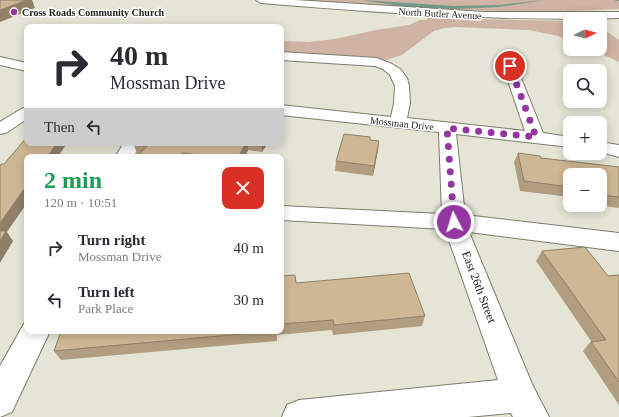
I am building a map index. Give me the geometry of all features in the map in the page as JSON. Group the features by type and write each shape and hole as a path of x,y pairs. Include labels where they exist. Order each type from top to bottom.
{"street":[{"name":"North Butler Avenue","path":"261,0 370,10 457,15 619,15"},
{"path":"284,56 377,62 387,65 400,78 402,85 403,101 398,123"},
{"path":"0,61 24,67"},
{"path":"510,66 536,137"},
{"name":"Mossman Drive","path":"284,110 563,141"},
{"path":"0,129 24,114"},
{"name":"East 26th Street","path":"447,128 454,222 526,406"},
{"path":"607,148 619,150"},
{"path":"284,213 454,222 619,242"},
{"path":"0,400 33,334"},
{"path":"299,417 526,406"}],"shaded area":[{"path":"302,0 619,0 619,9 579,11 460,10"},
{"path":"427,18 563,21 563,38 529,30 456,27 434,31 402,55 386,60 340,55 284,54 284,41 308,42 335,39 376,30 409,25 420,20 427,20"},
{"path":"607,32 619,40 619,62 606,56"}],"building":[{"path":"0,0 27,0 0,10"},
{"path":"344,134 370,137 370,140 379,141 374,166 336,161"},
{"path":"24,141 24,146 55,146 49,154 24,154 24,189 0,223 0,166 1,164 4,164"},
{"path":"147,146 244,146 240,154 140,154"},
{"path":"518,153 540,156 541,158 619,167 619,197 607,196 607,168 563,168 563,186 524,181"},
{"path":"0,231 6,231 0,241"},
{"path":"585,247 608,276 619,275 619,382 591,342 606,340 542,251"},
{"path":"409,273 425,316 334,325 333,320 284,324 284,276 295,275 296,283"},
{"path":"60,334 241,334 54,351"}],"waterway":[{"path":"363,0 453,8 499,6 543,0"}],"place":[{"name":"Cross Roads Community Church","path":"14,12"}],"route":[{"path":"454,222 447,128 536,137 510,66"}]}
